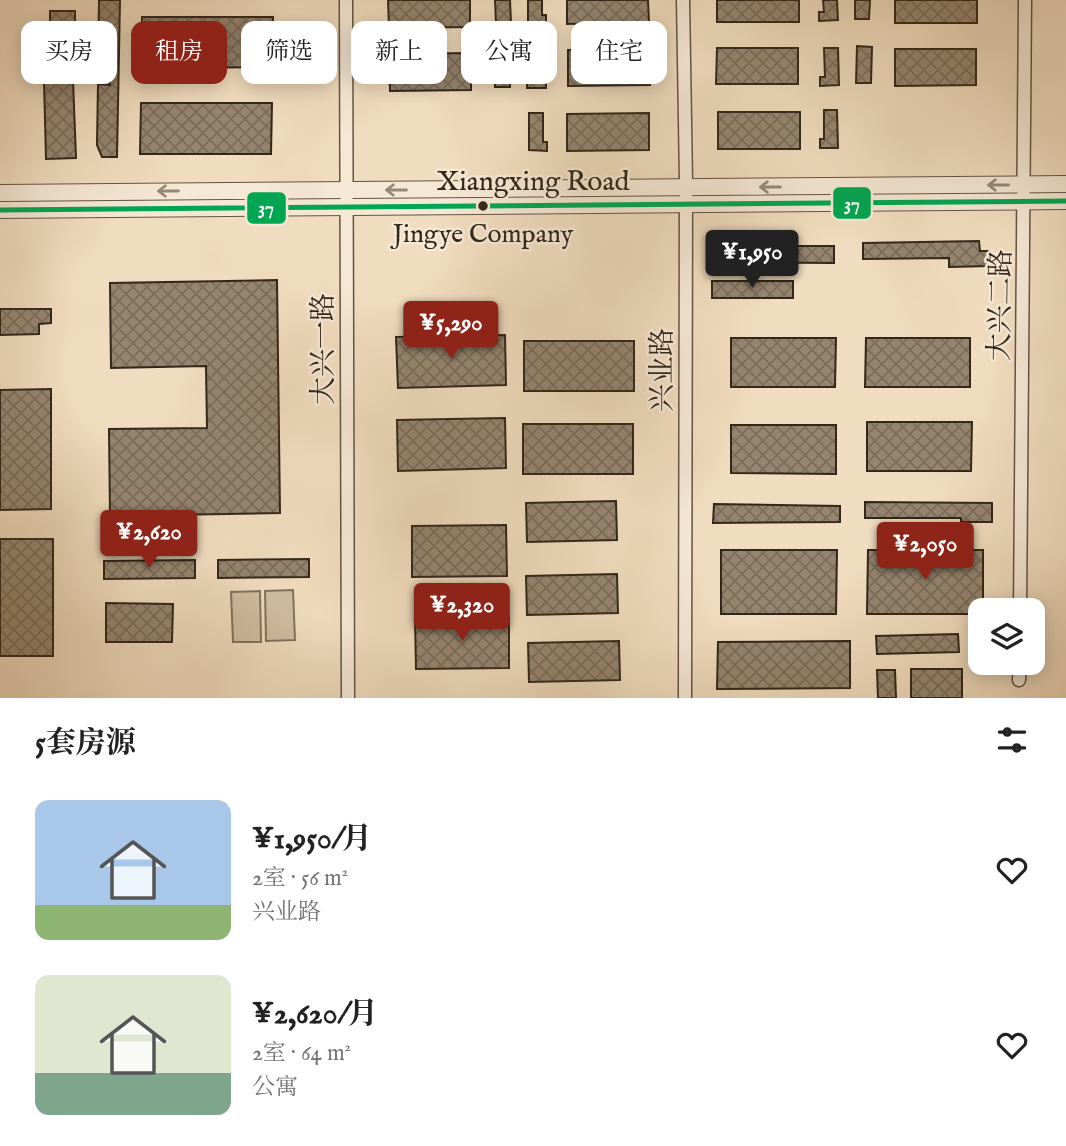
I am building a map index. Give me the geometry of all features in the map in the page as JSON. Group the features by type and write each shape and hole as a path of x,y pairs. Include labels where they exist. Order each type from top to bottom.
{"street":[{"name":"大兴一路","path":"345,0 348,698"},
{"name":"兴业路","path":"683,0 686,187 685,698"},
{"name":"大兴二路","path":"1020,598 1025,0"},
{"name":"Xiangxing Road","path":"0,193 1066,184"},
{"name":"Xiangxing Road","path":"0,210 1066,201"},
{"path":"1019,675 1019,680"}],"shaded area":[{"path":"293,590 295,640 266,641 265,591"},
{"path":"260,591 261,642 233,642 231,592"}],"building":[{"path":"99,0 120,0 117,157 102,157 97,145 98,84 117,84 117,21 99,21"},
{"path":"388,0 470,0 470,21 461,21 461,27 447,27 447,21 389,21"},
{"path":"495,0 510,0 511,21 496,21"},
{"path":"528,0 542,0 542,15 546,15 546,21 528,21"},
{"path":"567,0 648,0 649,21 571,21 571,24 567,24"},
{"path":"717,0 799,0 799,22 717,22"},
{"path":"823,0 837,0 838,20 819,21 819,12 824,12"},
{"path":"855,0 870,0 869,19 855,19"},
{"path":"895,0 977,0 977,23 895,23"},
{"path":"50,11 75,11 75,21 50,21"},
{"path":"142,17 273,17 273,21 241,21 241,67 227,67 227,21 142,21"},
{"path":"857,46 872,47 871,83 856,83"},
{"path":"717,48 798,48 798,84 716,84"},
{"path":"824,48 838,48 839,85 820,86 820,77 825,77"},
{"path":"895,49 976,49 976,85 895,86"},
{"path":"568,50 571,50 571,84 650,85 568,86"},
{"path":"447,53 461,53 461,84 471,84 471,90 390,91 390,84 447,84"},
{"path":"44,84 73,84 76,158 46,159"},
{"path":"495,84 510,84 510,87 495,87"},
{"path":"527,84 546,84 546,88 527,88"},
{"path":"141,103 272,103 271,154 140,154"},
{"path":"824,110 837,110 838,148 820,148 820,139 824,139"},
{"path":"718,112 800,112 800,149 718,149"},
{"path":"529,113 543,113 543,142 547,142 547,151 529,150"},
{"path":"649,113 649,150 567,151 567,114"},
{"path":"979,241 980,251 990,251 990,266 949,267 949,258 863,259 863,243"},
{"path":"712,246 834,246 834,263 712,262"},
{"path":"277,280 280,513 110,516 109,429 207,428 206,366 111,368 110,283"},
{"path":"712,281 793,281 793,298 712,298"},
{"path":"0,309 51,309 51,323 39,324 39,334 0,335"},
{"path":"505,335 506,385 398,388 396,337"},
{"path":"731,338 836,338 835,387 731,387"},
{"path":"866,338 970,338 970,387 865,387"},
{"path":"524,341 634,341 634,391 524,391"},
{"path":"51,389 51,509 0,510 0,390"},
{"path":"505,418 506,468 398,471 397,420"},
{"path":"867,422 972,422 971,471 867,471"},
{"path":"523,424 633,424 633,474 523,474"},
{"path":"731,425 836,425 836,474 731,473"},
{"path":"616,501 617,540 527,542 526,503"},
{"path":"865,502 992,503 992,522 961,522 961,518 865,518"},
{"path":"714,504 840,506 840,522 713,523"},
{"path":"506,525 507,576 412,577 412,526"},
{"path":"0,539 53,539 53,656 0,656"},
{"path":"721,550 837,550 836,614 721,614"},
{"path":"868,550 983,550 983,598 968,598 968,614 867,614"},
{"path":"309,559 309,577 218,578 218,560"},
{"path":"195,560 195,578 104,579 104,561"},
{"path":"617,574 618,613 527,615 526,576"},
{"path":"106,603 173,604 172,642 106,642"},
{"path":"509,618 509,668 416,669 415,619"},
{"path":"958,634 959,652 877,654 876,636"},
{"path":"619,641 620,680 529,682 528,643"},
{"path":"850,641 850,688 717,689 718,642"},
{"path":"911,669 962,669 962,698 911,698"},
{"path":"877,670 895,670 896,698 878,698"}],"transit line":[{"name":"37","path":"0,210 1066,201"}],"place":[{"name":"Jingye Company","path":"483,206"}]}
